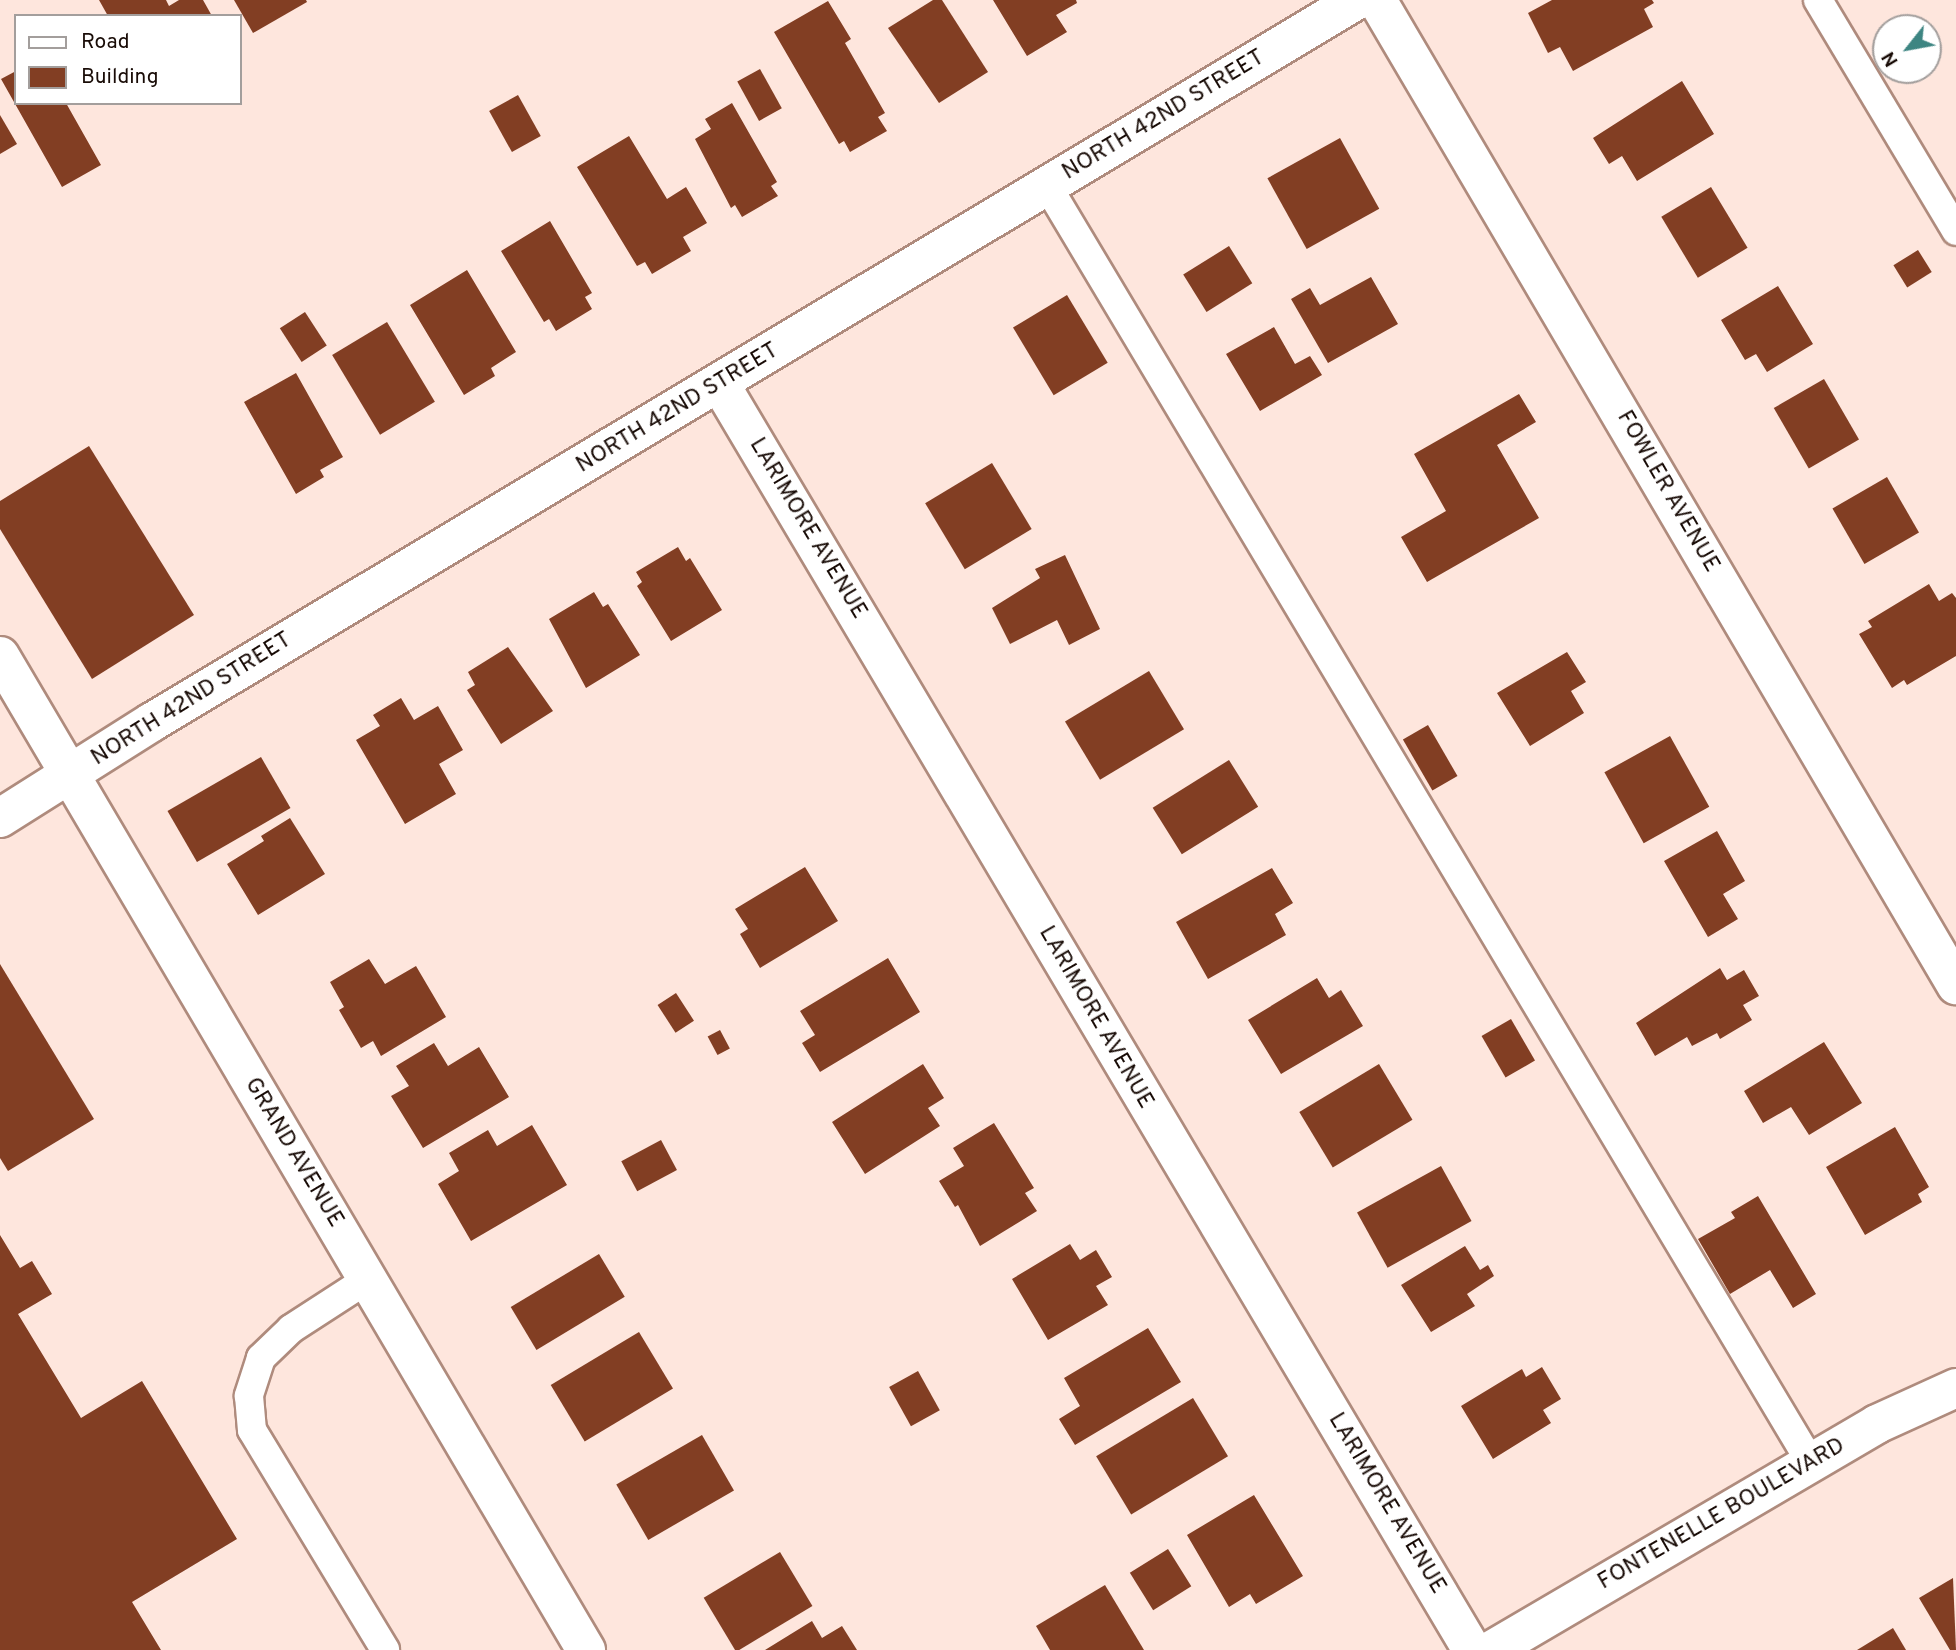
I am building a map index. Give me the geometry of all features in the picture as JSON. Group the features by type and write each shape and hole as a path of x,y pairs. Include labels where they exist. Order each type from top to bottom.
{"street":[{"name":"NORTH 42ND STREET","path":"0,818 152,722 1357,0"},
{"name":"FOWLER AVENUE","path":"1377,0 1956,985"},
{"name":"LARIMORE AVENUE","path":"720,384 1472,1650"},
{"name":"GRAND AVENUE","path":"0,656 586,1650"},
{"name":"FONTENELLE BOULEVARD","path":"1492,1650 1877,1424 1956,1388"}],"lane":[{"path":"1818,0 1956,231"},
{"path":"1048,187 1811,1463"},
{"path":"368,1279 291,1329 261,1358 248,1396 252,1430 385,1650"}],"building":[{"path":"99,0 166,0 169,6 179,0 203,0 211,14 107,14"},
{"path":"234,0 306,0 307,2 253,33"},
{"path":"933,0 942,0 988,72 939,103 888,28"},
{"path":"993,0 1076,0 1077,3 1056,15 1067,32 1027,56"},
{"path":"1552,0 1652,0 1654,3 1644,9 1653,27 1573,71 1560,47 1548,53 1528,13"},
{"path":"828,1 851,39 845,43 885,113 878,117 887,131 850,152 844,141 839,144 774,32"},
{"path":"760,69 782,108 759,121 737,82"},
{"path":"14,72 14,102 1,79"},
{"path":"1682,81 1714,134 1637,181 1622,156 1609,164 1593,138"},
{"path":"518,95 541,136 512,152 489,111"},
{"path":"732,103 777,182 771,186 778,196 742,217 735,205 731,208 695,139 711,129 705,119"},
{"path":"16,105 67,105 101,165 62,187"},
{"path":"0,115 17,144 0,154"},
{"path":"629,136 667,199 686,187 707,223 683,237 691,251 652,274 645,262 637,266 577,167"},
{"path":"1340,138 1379,209 1307,249 1267,178"},
{"path":"1711,187 1748,248 1698,278 1661,217"},
{"path":"550,221 592,293 585,297 592,309 556,331 549,319 544,322 501,251"},
{"path":"1229,246 1252,283 1207,312 1183,275"},
{"path":"1918,250 1932,272 1907,287 1893,265"},
{"path":"467,270 516,352 491,368 495,376 464,395 410,305"},
{"path":"1371,277 1398,324 1328,363 1291,299 1310,288 1320,305"},
{"path":"1778,286 1813,344 1767,372 1756,354 1745,360 1721,320"},
{"path":"1067,295 1108,363 1054,395 1013,327"},
{"path":"305,312 327,346 302,362 280,328"},
{"path":"387,322 435,402 380,435 332,355"},
{"path":"1274,327 1295,364 1310,356 1322,375 1260,411 1226,354"},
{"path":"296,373 343,457 320,470 324,477 296,494 244,402"},
{"path":"1824,379 1859,440 1809,469 1774,408"},
{"path":"1519,394 1536,422 1497,445 1539,518 1427,582 1401,537 1446,511 1414,454"},
{"path":"89,446 194,615 92,679 0,529 0,501"},
{"path":"992,463 1032,529 965,569 925,503"},
{"path":"1887,477 1919,532 1864,564 1832,508"},
{"path":"678,547 686,561 690,558 722,610 671,641 637,586 642,582 636,572"},
{"path":"1065,555 1100,629 1069,645 1057,620 1010,644 992,608 1040,578 1035,569"},
{"path":"1929,584 1939,601 1952,593 1956,598 1956,656 1907,685 1904,680 1892,688 1859,634 1872,627 1868,621"},
{"path":"594,592 603,607 608,604 640,655 586,688 549,619"},
{"path":"508,647 553,711 501,744 467,690 475,685 468,672"},
{"path":"1567,652 1586,682 1571,691 1584,713 1530,746 1497,693"},
{"path":"1149,671 1184,729 1100,780 1065,721"},
{"path":"401,698 414,720 438,706 463,750 439,764 456,794 405,824 356,740 380,726 373,715"},
{"path":"1428,725 1458,776 1432,791 1403,740"},
{"path":"1670,736 1709,807 1644,843 1604,772"},
{"path":"261,757 290,808 197,862 167,811"},
{"path":"1229,760 1258,807 1182,854 1153,808"},
{"path":"290,818 325,874 258,915 227,864 264,841 261,836"},
{"path":"1717,831 1745,881 1723,894 1738,919 1708,937 1664,861"},
{"path":"805,867 838,921 760,968 740,934 748,929 735,909"},
{"path":"1272,868 1293,903 1275,914 1286,935 1208,979 1176,922"},
{"path":"888,958 920,1012 820,1072 802,1043 815,1035 800,1011"},
{"path":"369,959 385,984 416,966 446,1017 381,1056 373,1041 361,1048 339,1010 344,1007 330,982"},
{"path":"0,964 94,1119 8,1171 0,1158"},
{"path":"1720,968 1727,980 1744,970 1759,996 1743,1005 1752,1020 1720,1039 1717,1033 1692,1046 1687,1037 1655,1056 1636,1023"},
{"path":"1317,978 1329,998 1341,990 1363,1026 1281,1074 1248,1020"},
{"path":"676,993 694,1021 676,1033 658,1005"},
{"path":"1511,1019 1535,1061 1506,1078 1482,1036"},
{"path":"720,1030 730,1049 717,1055 708,1037"},
{"path":"1824,1042 1862,1103 1809,1135 1791,1107 1763,1123 1744,1091"},
{"path":"434,1043 448,1066 479,1047 509,1097 423,1148 391,1096 409,1086 396,1066"},
{"path":"923,1064 944,1098 928,1108 940,1126 865,1174 832,1122"},
{"path":"1379,1064 1412,1120 1333,1168 1299,1112"},
{"path":"994,1123 1034,1188 1025,1193 1037,1211 980,1246 958,1205 955,1207 939,1181 964,1166 953,1148"},
{"path":"532,1125 567,1185 471,1241 438,1184 459,1171 449,1153 488,1130 497,1146"},
{"path":"1895,1127 1929,1187 1918,1194 1922,1202 1865,1235 1826,1167"},
{"path":"661,1140 677,1170 637,1191 621,1161"},
{"path":"1441,1166 1472,1221 1388,1268 1357,1213"},
{"path":"1758,1196 1816,1294 1793,1308 1770,1270 1730,1294 1698,1239 1735,1218 1731,1212"},
{"path":"0,1235 20,1268 32,1261 52,1294 18,1314 81,1418 142,1381 237,1539 132,1602 161,1650 0,1650"},
{"path":"1070,1244 1080,1260 1096,1250 1112,1277 1096,1286 1108,1305 1048,1340 1012,1279"},
{"path":"1465,1246 1480,1270 1488,1265 1494,1276 1467,1294 1475,1306 1431,1332 1401,1285"},
{"path":"599,1254 625,1297 536,1350 511,1307"},
{"path":"1148,1328 1181,1382 1075,1445 1059,1419 1080,1406 1064,1378"},
{"path":"639,1332 673,1389 585,1442 551,1385"},
{"path":"1542,1367 1561,1399 1543,1410 1551,1423 1493,1459 1461,1406 1522,1369 1526,1377"},
{"path":"918,1371 940,1410 911,1426 889,1387"},
{"path":"1193,1398 1228,1456 1131,1514 1096,1456"},
{"path":"702,1435 734,1490 648,1540 616,1484"},
{"path":"1254,1495 1303,1576 1256,1604 1250,1594 1229,1607 1187,1535"},
{"path":"1168,1549 1191,1586 1153,1610 1130,1573"},
{"path":"780,1552 812,1606 735,1650 704,1598"},
{"path":"1953,1578 1956,1650 1950,1650 1919,1598"},
{"path":"1105,1585 1144,1650 1050,1650 1036,1626"},
{"path":"812,1621 822,1638 842,1626 857,1650 765,1650"},
{"path":"1893,1628 1906,1650 1857,1650"}]}
